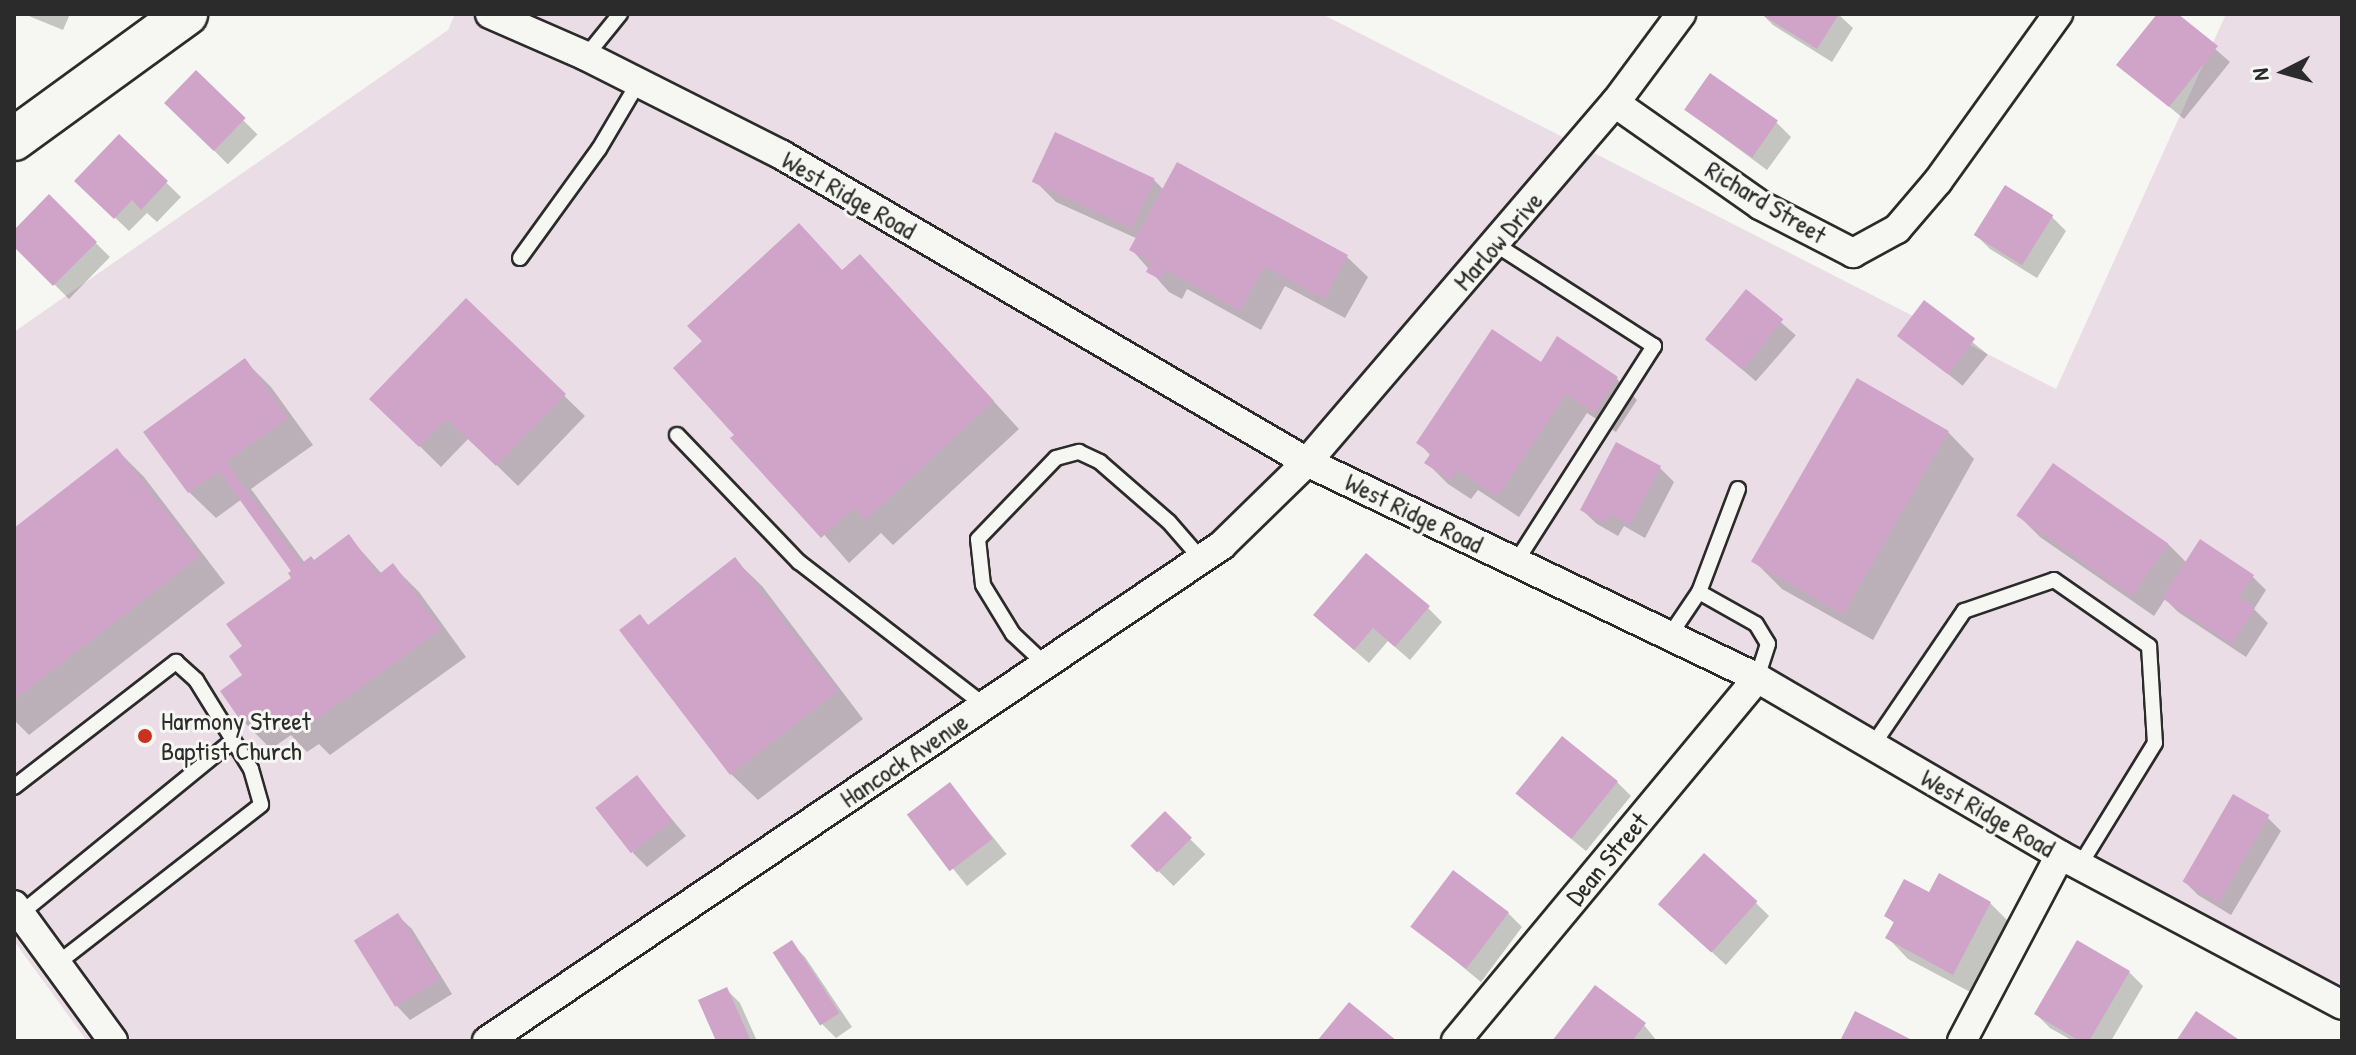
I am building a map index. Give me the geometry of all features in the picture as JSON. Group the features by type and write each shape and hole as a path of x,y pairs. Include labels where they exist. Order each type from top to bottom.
{"street":[{"path":"14,139 186,14"},
{"name":"West Ridge Road","path":"490,14 586,56 782,155 1307,462 1757,678 2070,860 2342,1005"},
{"name":"Marlow Drive","path":"1307,462 1615,103 1681,14"},
{"name":"Richard Street","path":"1615,103 1760,205 1853,253 1897,229 1938,181 2058,14"},
{"name":"Hancock Avenue","path":"487,1041 1222,545 1307,462"},
{"name":"Dean Street","path":"1456,1041 1757,678"},
{"path":"1962,1041 2070,860"},
{"path":"17,909 113,1041"}],"lane":[{"path":"586,56 620,14"},
{"path":"520,258 599,149 638,83"},
{"path":"1495,244 1654,346 1516,562"},
{"path":"677,435 799,562 984,705"},
{"path":"1045,664 1013,634 983,585 978,539 1056,458 1079,452 1100,462 1169,522 1201,559"},
{"path":"1670,635 1699,592 1738,489"},
{"path":"1873,745 1964,611 2054,580 2149,646 2155,743 2070,860"},
{"path":"1699,592 1756,624 1768,644 1757,678"},
{"path":"14,787 176,662 196,680 251,769 261,805 57,964"},
{"path":"17,909 233,740"}],"shaded area":[{"path":"455,14 1322,14 2056,389 2226,14 2342,14 2342,992 1315,459 1072,640 500,1041 87,1041 14,941 14,332 448,30"}],"building":[{"path":"1761,14 1839,14 1817,49"},
{"path":"2157,14 2178,14 2218,46 2169,107 2116,65"},
{"path":"196,70 246,118 214,151 164,103"},
{"path":"1710,73 1778,121 1752,157 1684,110"},
{"path":"1055,132 1155,178 1131,228 1032,182"},
{"path":"119,134 168,181 141,210 132,200 114,219 74,181"},
{"path":"1177,162 1348,255 1324,299 1264,266 1240,311 1166,270 1161,280 1146,272 1151,262 1129,250"},
{"path":"2005,185 2053,215 2022,265 1974,235"},
{"path":"49,194 97,242 53,286 14,247 14,230"},
{"path":"799,223 842,270 860,254 994,401 865,520 854,508 821,538 730,438 734,435 673,368 702,341 687,326"},
{"path":"1746,289 1783,319 1742,370 1705,340"},
{"path":"466,298 566,394 496,466 447,419 419,447 369,399"},
{"path":"1924,300 1975,339 1948,374 1897,336"},
{"path":"1492,329 1541,362 1557,336 1618,377 1594,413 1566,394 1497,497 1457,470 1450,480 1424,463 1431,453 1416,443"},
{"path":"245,358 288,418 226,462 301,564 311,556 314,560 349,534 378,575 393,563 441,629 302,730 293,717 279,726 266,707 243,724 220,691 242,675 229,656 242,646 226,624 291,578 288,573 291,571 219,471 188,493 143,432"},
{"path":"1857,378 1949,431 1843,615 1751,562"},
{"path":"1616,442 1661,466 1630,525 1609,514 1604,523 1580,510"},
{"path":"117,448 200,556 14,700 14,528"},
{"path":"2053,463 2169,544 2132,596 2016,515"},
{"path":"2200,539 2254,575 2239,597 2255,608 2232,644 2162,598"},
{"path":"1366,553 1430,606 1395,647 1373,628 1354,650 1313,615"},
{"path":"735,557 838,691 730,775 619,630 640,614 648,625"},
{"path":"1562,736 1618,781 1571,839 1515,794"},
{"path":"637,775 673,821 631,853 595,808"},
{"path":"950,782 993,839 950,871 907,814"},
{"path":"2233,794 2269,815 2219,902 2182,881"},
{"path":"1165,811 1192,838 1157,873 1130,846"},
{"path":"1704,853 1758,901 1711,952 1658,904"},
{"path":"1453,870 1509,912 1466,969 1410,927"},
{"path":"1939,873 1991,902 1953,975 1885,938 1894,922 1884,916 1904,879 1929,892"},
{"path":"398,913 439,979 395,1007 354,941"},
{"path":"792,940 839,1013 820,1025 773,953"},
{"path":"2077,940 2130,971 2089,1041 2080,1041 2034,1014"},
{"path":"1595,985 1646,1023 1632,1041 1552,1041"},
{"path":"727,987 751,1041 716,1041 698,1000"},
{"path":"1349,1002 1397,1041 1317,1041"},
{"path":"1855,1011 1914,1041 1840,1041"},
{"path":"2196,1011 2241,1041 2176,1041"}],"place":[{"name":"Harmony Street Baptist Church","path":"145,736"}]}
